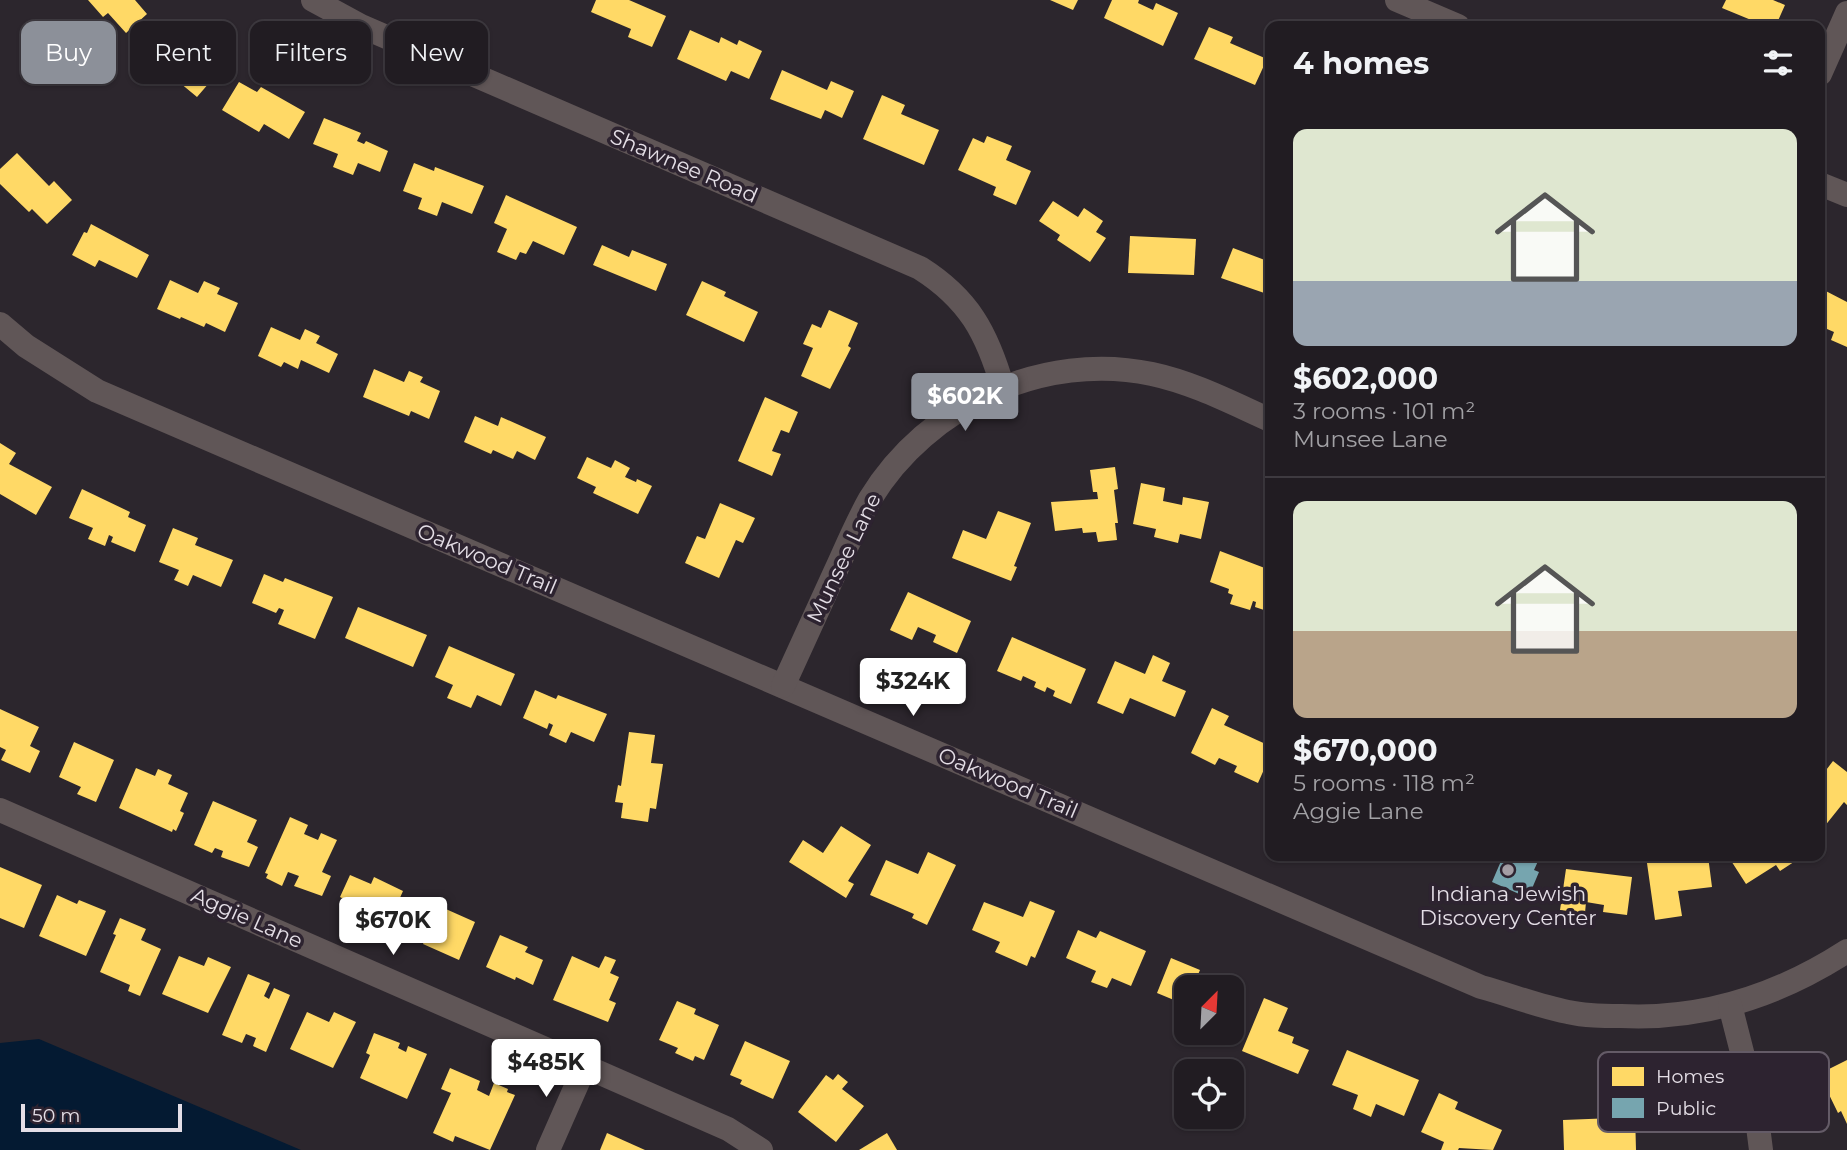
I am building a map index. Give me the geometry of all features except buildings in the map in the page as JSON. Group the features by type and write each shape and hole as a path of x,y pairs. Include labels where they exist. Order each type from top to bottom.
{"street":[{"name":"Shawnee Road","path":"313,0 361,26 920,268 952,292 982,330 995,358 1003,388"},
{"path":"1397,0 1446,21"},
{"path":"1825,63 1847,13"},
{"path":"1825,186 1847,195"},
{"name":"Oakwood Trail","path":"0,324 26,346 97,391 1468,981 1519,1000 1568,1012 1660,1017 1730,1004 1785,985 1847,951"},
{"name":"Munsee Lane","path":"783,686 862,515 883,480 909,449 932,428 975,400 1022,380 1061,372 1101,369 1151,374 1190,385 1265,418"},
{"name":"Aggie Lane","path":"0,810 728,1129 761,1150"},
{"path":"1730,1004 1742,1052"},
{"path":"548,1150 585,1066"},
{"path":"1759,1132 1761,1150"}],"water":[{"path":"39,1039 301,1150 0,1150 0,1043"}],"place":[{"name":"Indiana Jewish Discovery Center","path":"1508,870"}]}
